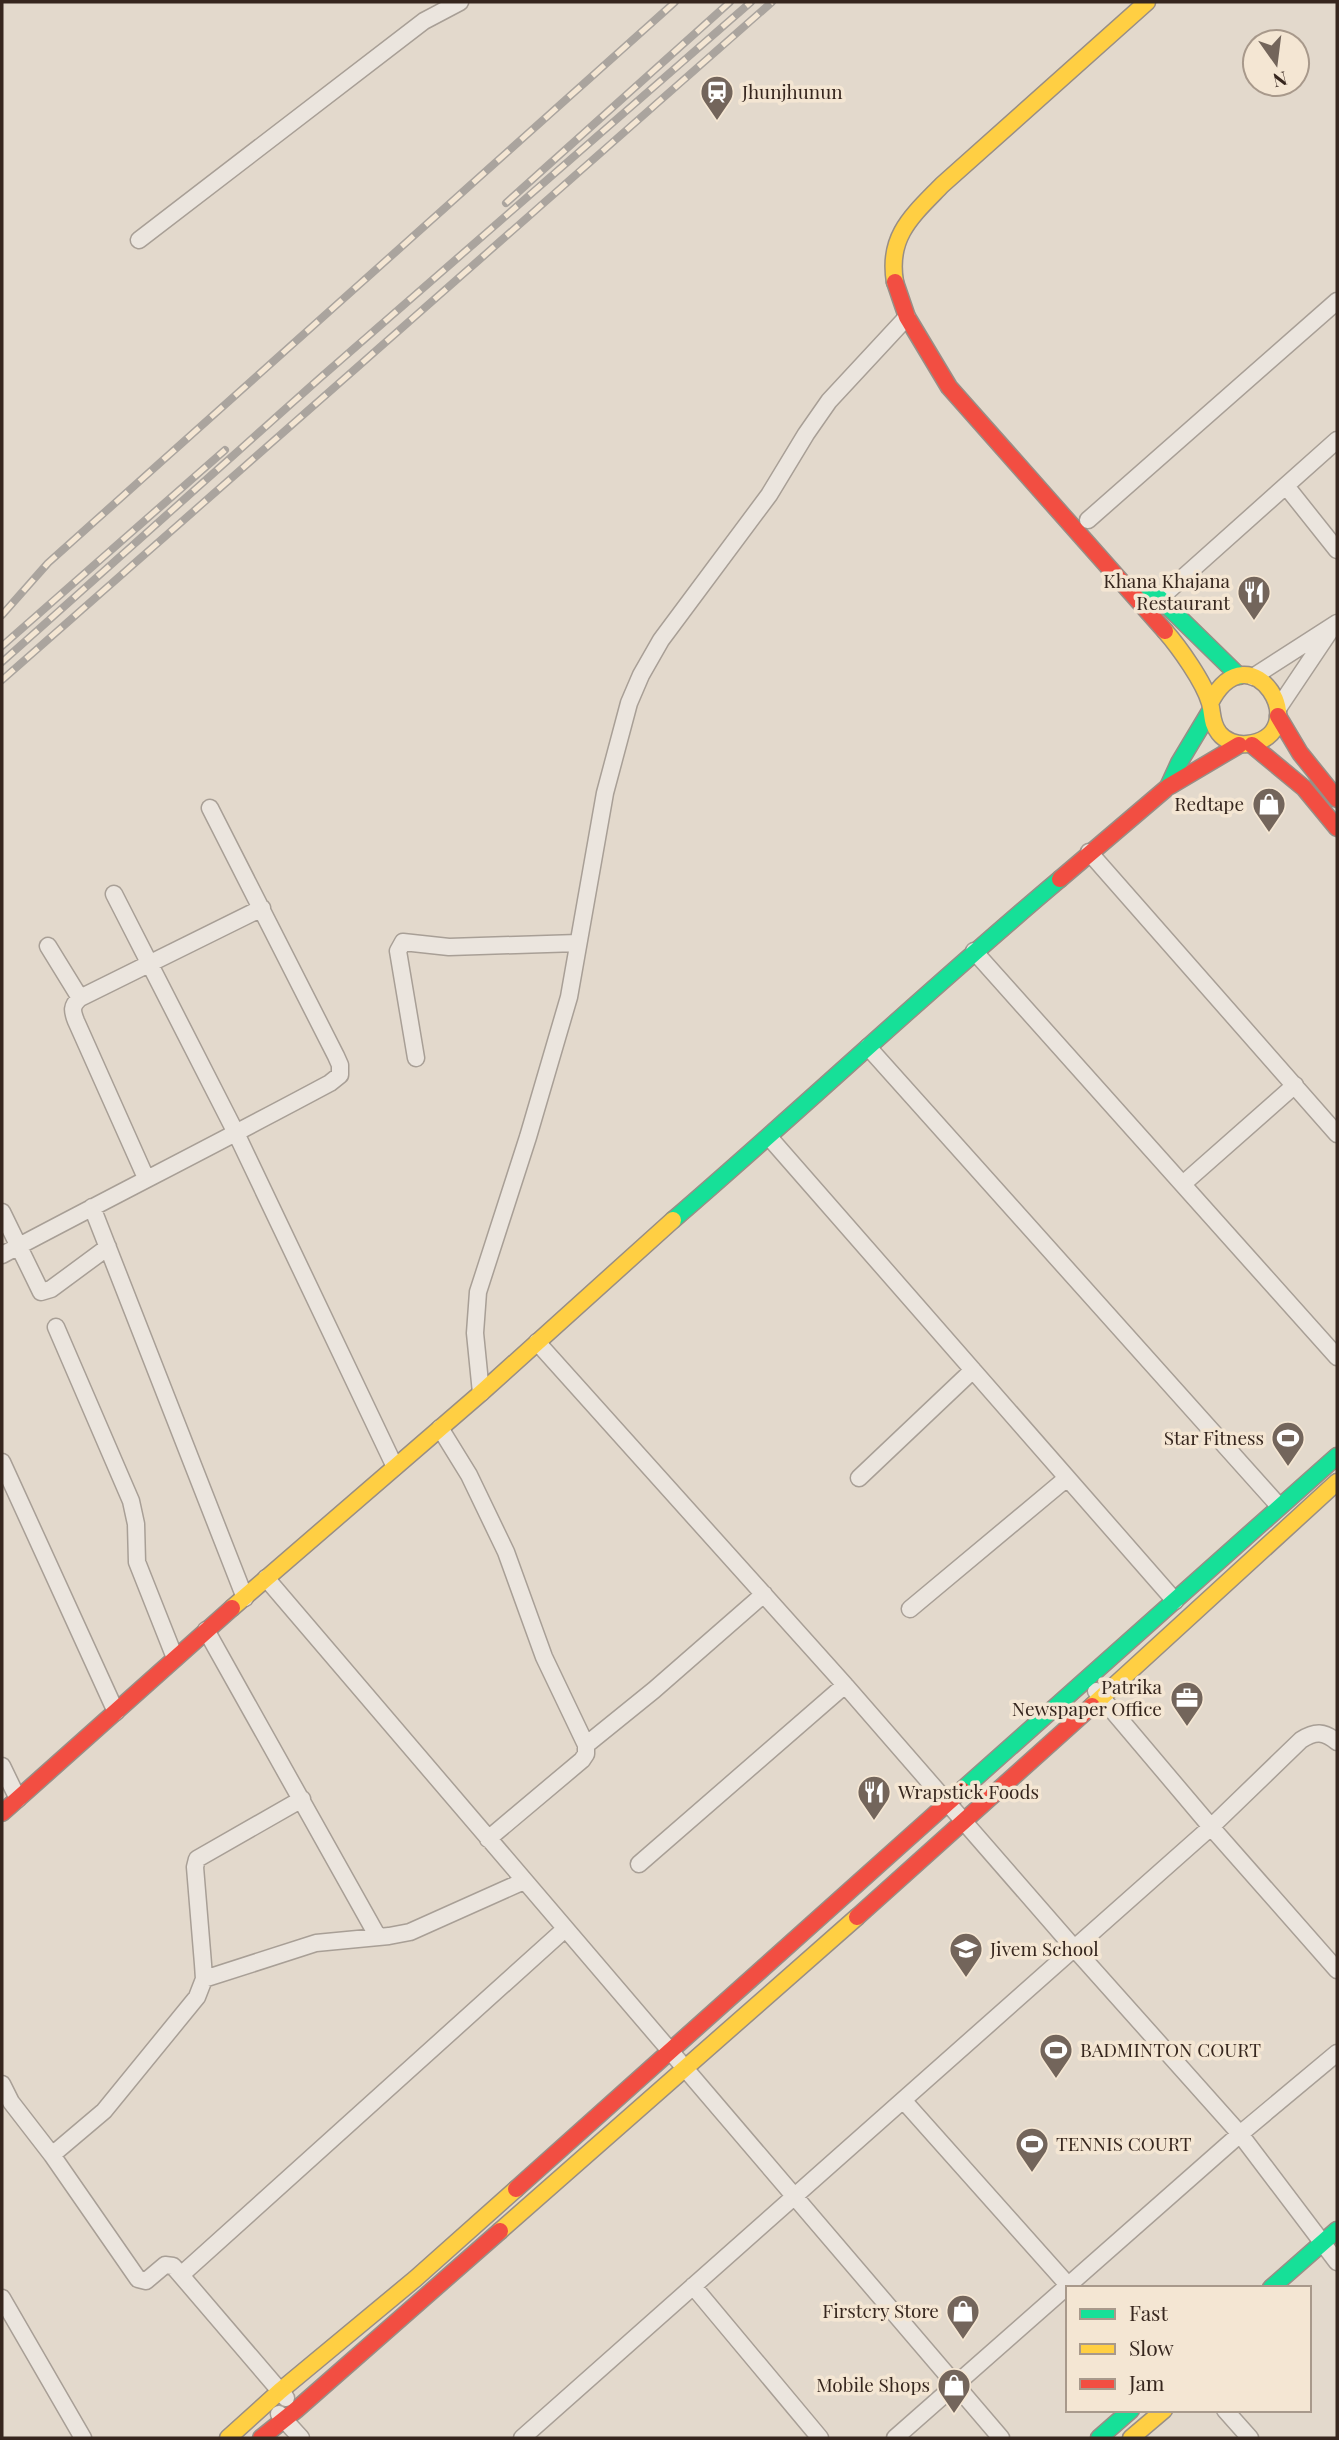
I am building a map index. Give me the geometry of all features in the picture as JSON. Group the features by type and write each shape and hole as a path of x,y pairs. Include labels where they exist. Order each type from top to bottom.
{"main road":[{"path":"1147,2 942,185 913,215 897,239 892,266 897,293 907,317 948,387 1181,649 1209,708 1215,731 1230,743 1245,745 1304,788 1337,828"},
{"path":"933,361 964,379 1159,599 1246,677 1270,688 1300,753 1337,799"},
{"path":"1168,787 1215,691 1226,681 1246,677"},
{"path":"2,1813 206,1630 481,1393 974,951 1168,787 1245,745 1264,739 1273,729 1279,712"},
{"path":"228,2438 274,2396 415,2279 1337,1456"},
{"path":"261,2438 964,1823 1337,1482"},
{"path":"1273,2286 1337,2230"},
{"path":"1099,2438 1129,2412"},
{"path":"1131,2438 1162,2412"}],"street":[{"path":"139,240 424,21 460,2"},
{"path":"1088,520 1337,301"},
{"path":"481,1393 475,1333 478,1292 551,1063 569,997 605,793 622,726 640,676 661,640 769,495 829,401 907,317"},
{"path":"1159,599 1337,440"},
{"path":"1286,486 1337,550"},
{"path":"1246,677 1335,624"},
{"path":"1279,712 1335,624"},
{"path":"2,1255 330,1083 341,1071 336,1056 210,808"},
{"path":"1089,852 1337,1134"},
{"path":"114,894 236,1133 395,1467"},
{"path":"146,1178 72,1008 80,998 262,908"},
{"path":"416,1058 398,951 403,942 449,947 579,943"},
{"path":"48,946 80,998"},
{"path":"974,951 1337,1357"},
{"path":"868,1047 1279,1506"},
{"path":"1184,1183 1295,1085"},
{"path":"769,1137 1175,1601"},
{"path":"92,1207 245,1598"},
{"path":"2,1212 36,1286 43,1293 108,1247"},
{"path":"56,1327 131,1501 136,1524 137,1562 175,1658"},
{"path":"537,1342 845,1685 1240,2134 1334,2261"},
{"path":"859,1478 973,1370"},
{"path":"440,1428 469,1475 501,1542 551,1674 586,1745 586,1754 582,1760 488,1839"},
{"path":"2,1462 116,1712"},
{"path":"910,1609 1067,1478"},
{"path":"266,1578 1001,2438"},
{"path":"586,1745 764,1594"},
{"path":"206,1630 378,1937"},
{"path":"1087,1681 1337,1970"},
{"path":"639,1864 845,1685"},
{"path":"522,2438 1211,1827 1301,1740 1319,1732 1329,1735 1337,1742"},
{"path":"2,1766 18,1799"},
{"path":"52,2155 104,2111 193,2003 204,1979 195,1867 197,1859 302,1799"},
{"path":"204,1979 316,1943 410,1931 524,1881"},
{"path":"181,2274 565,1929"},
{"path":"903,2100 1068,2285 1337,2053"},
{"path":"2,2084 11,2102 52,2155 138,2279 146,2281 168,2263 181,2274 290,2414 300,2438"},
{"path":"693,2286 820,2438"},
{"path":"895,2438 1066,2287"},
{"path":"2,2298 83,2438"},
{"path":"1227,2412 1250,2438"}],"railway":[{"path":"2,615 48,563 675,2"},
{"path":"506,203 730,2"},
{"path":"2,662 320,378 751,2"},
{"path":"2,680 772,2"},
{"path":"2,646 225,450"}],"traffic: fast":[{"path":"1149,588 1239,676"},
{"path":"1168,787 1209,713"},
{"path":"673,1220 1060,879"},
{"path":"962,1790 1337,1456"},
{"path":"1273,2286 1337,2230"},
{"path":"1099,2438 1129,2412"}],"traffic: slow":[{"path":"895,282 895,252 899,239 921,206 1147,2"},
{"path":"1165,631 1184,655 1202,685 1210,703 1216,729 1222,736 1232,742 1247,744 1267,737 1277,723 1277,707 1270,691 1258,679 1243,675 1226,682 1210,703"},
{"path":"232,1608 481,1393 673,1220"},
{"path":"1092,1706 1337,1482"},
{"path":"500,2231 857,1917"},
{"path":"228,2438 516,2189"},
{"path":"1131,2438 1162,2412"}],"traffic: jam":[{"path":"895,282 907,317 949,387 1165,631"},
{"path":"1278,716 1300,753 1337,799"},
{"path":"1060,879 1168,787 1239,745"},
{"path":"1252,745 1304,788 1337,828"},
{"path":"2,1813 232,1608"},
{"path":"857,1917 1092,1706"},
{"path":"516,2189 962,1790"},
{"path":"261,2438 500,2231"}],"place":[{"name":"Jhunjhunun","path":"717,122"},
{"name":"Khana Khajana Restaurant","path":"1254,622"},
{"name":"Redtape","path":"1269,834"},
{"name":"Star Fitness","path":"1288,1468"},
{"name":"Patrika Newspaper Office","path":"1187,1728"},
{"name":"Wrapstick Foods","path":"874,1822"},
{"name":"Jivem School","path":"966,1979"},
{"name":"BADMINTON COURT","path":"1056,2080"},
{"name":"TENNIS COURT","path":"1032,2174"},
{"name":"Firstcry Store","path":"963,2341"},
{"name":"Mobile Shops","path":"954,2415"}]}
